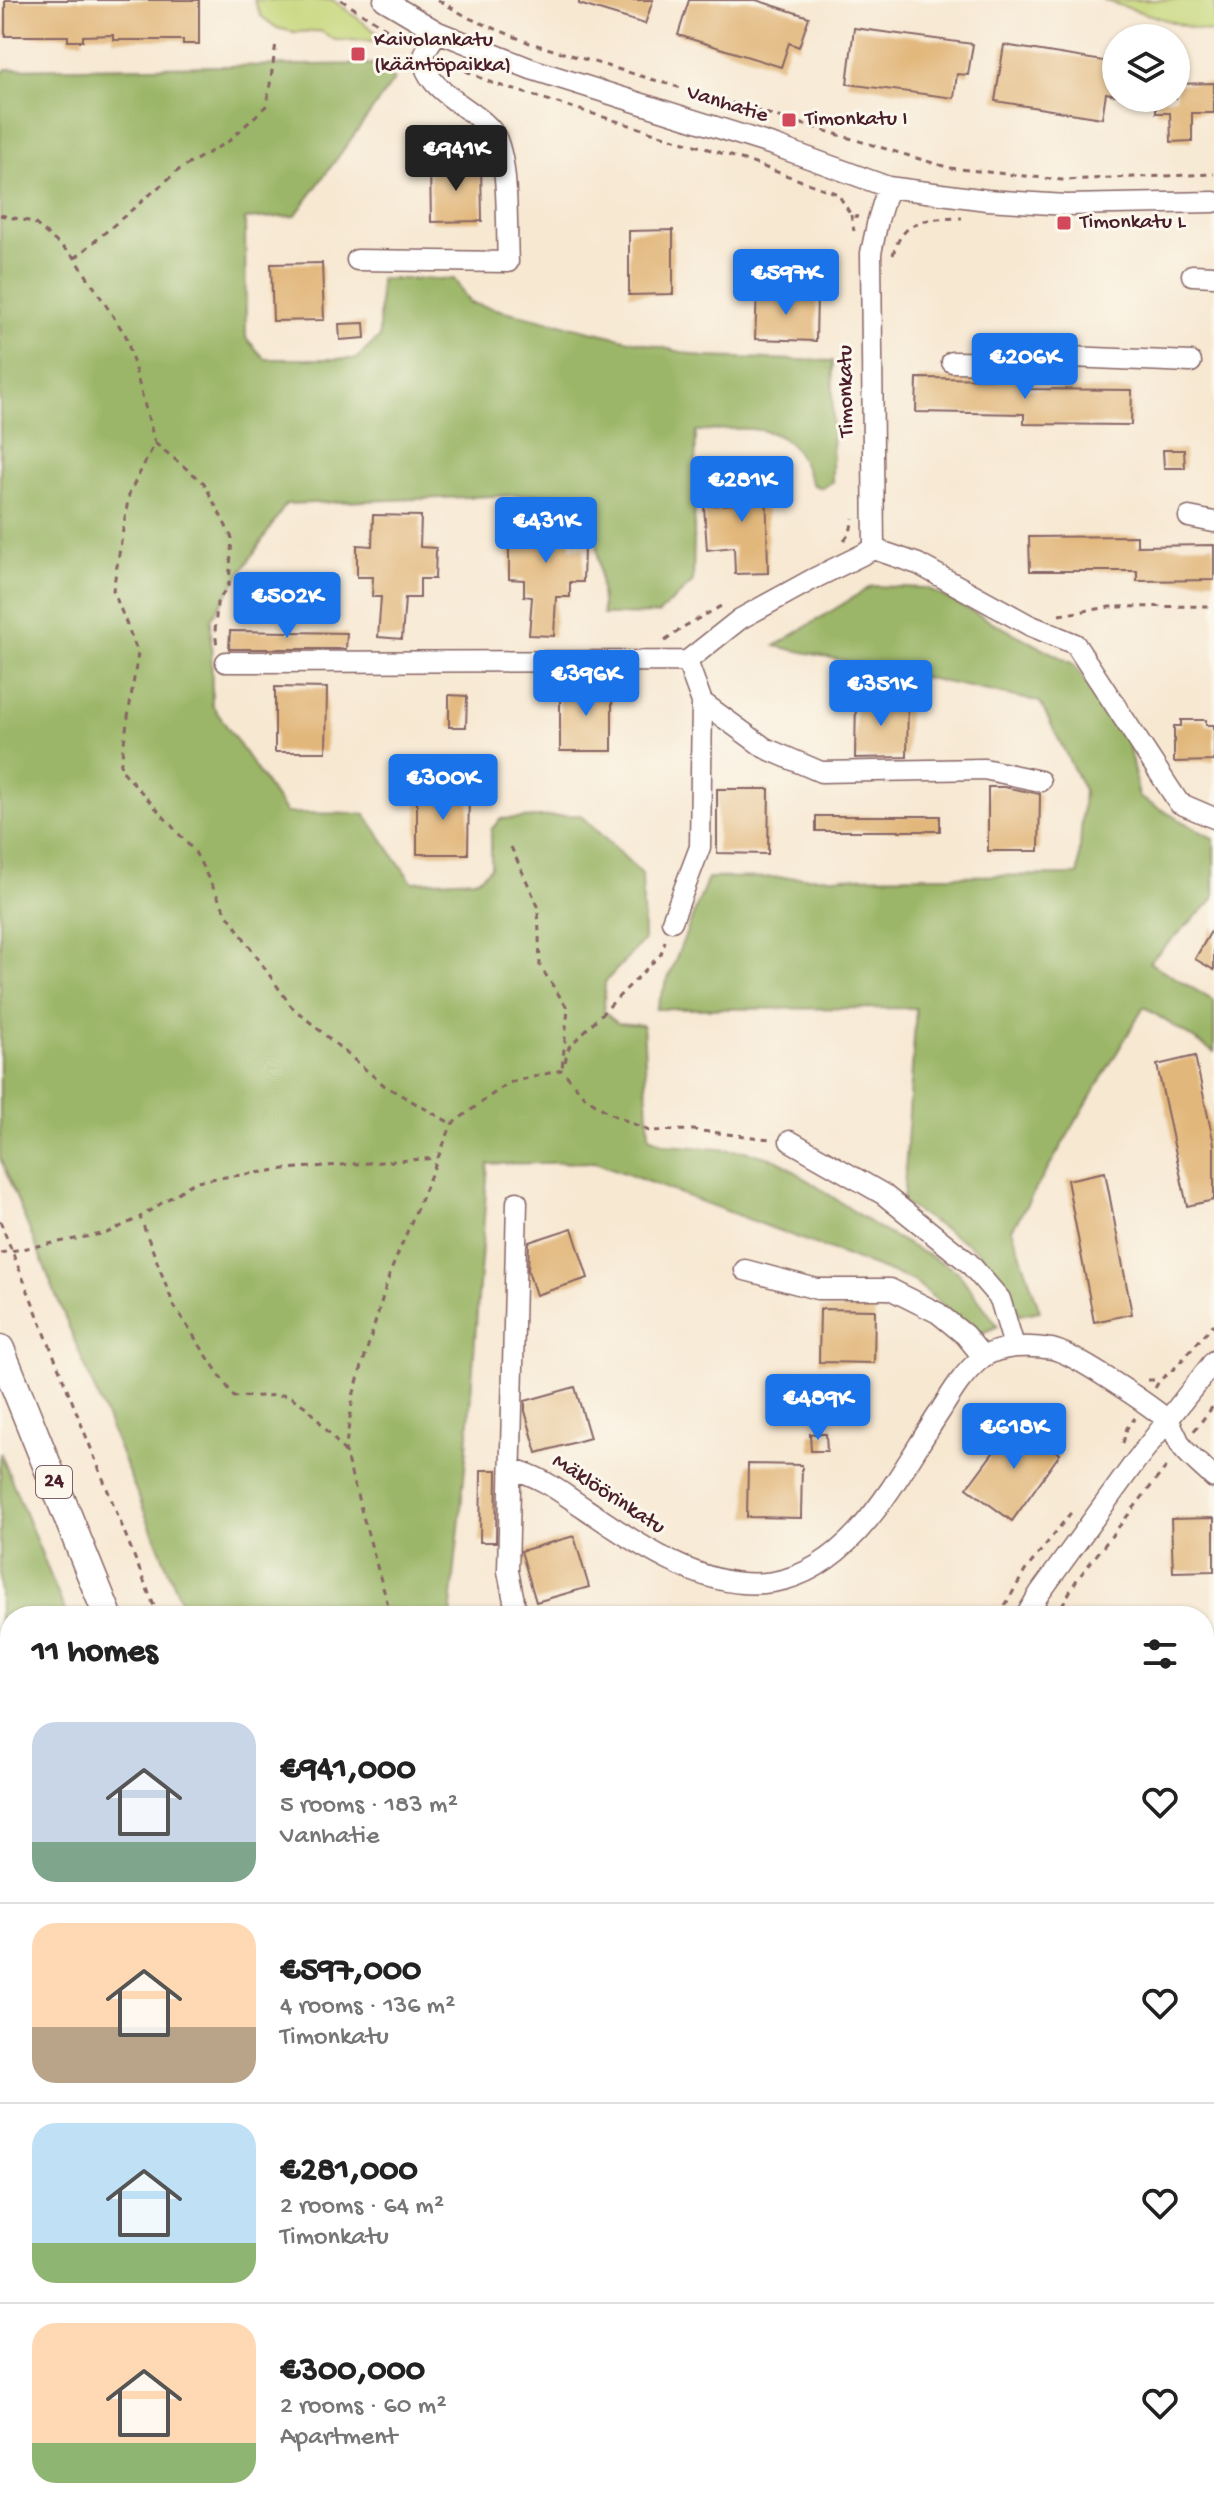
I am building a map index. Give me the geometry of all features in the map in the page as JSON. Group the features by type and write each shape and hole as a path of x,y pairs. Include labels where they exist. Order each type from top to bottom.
{"highway":[{"name":"24","path":"0,1349 104,1606"}],"street":[{"name":"Vanhatie","path":"384,0 438,32 531,69 776,146 888,187 987,200 1066,205 1214,202"},
{"path":"357,260 508,262 503,162 493,133 433,81 425,53 438,32"},
{"name":"Timonkatu","path":"874,549 871,253 888,187"},
{"path":"1192,275 1214,276"},
{"path":"952,362 1019,363 1070,357 1191,362"},
{"path":"1189,517 1214,522"},
{"path":"226,662 687,661 740,619 874,549 918,564 1040,629 1075,644 1179,803 1214,818"},
{"path":"672,921 700,847 702,702 687,661"},
{"path":"702,702 765,748 821,772 984,769 1040,781"},
{"path":"790,1141 883,1194 969,1263 1000,1299 1014,1346"},
{"path":"515,1606 508,1571 517,1202"},
{"path":"745,1270 817,1289 890,1289 938,1313 965,1335 983,1357"},
{"name":"Mäklöörinkatu","path":"512,1469 535,1475 650,1552 708,1576 743,1584 774,1582 806,1571 842,1549 870,1518 961,1379 983,1357 1014,1346 1054,1349 1078,1360 1168,1420"},
{"path":"1033,1606 1214,1361"},
{"path":"1168,1420 1182,1447 1214,1478"}],"path":[{"path":"341,0 425,53 492,83 744,160 838,194 851,215 856,241"},
{"path":"438,0 469,18 530,43 950,168 1062,180 1214,174"},
{"path":"75,258 180,169 229,141 267,105 276,43"},
{"path":"0,215 33,222 75,258 126,336 155,443 204,483 232,538 229,584 217,603 215,632 218,650 226,662"},
{"path":"851,215 878,220"},
{"path":"891,267 897,240 908,227 923,221 971,218"},
{"path":"155,443 129,494 113,590 138,653 120,768 195,852 225,911 291,1006 385,1086 452,1124"},
{"path":"843,542 850,533 855,506"},
{"path":"656,661 663,643 673,633 726,604"},
{"path":"1040,629 1064,612 1110,607 1214,606"},
{"path":"511,847 538,906 540,966 568,1009 562,1070 585,1097 609,1113 649,1131 693,1130 790,1141"},
{"path":"562,1070 569,1047 661,954 672,921"},
{"path":"388,1606 345,1452 353,1396 390,1273 452,1124 508,1083 562,1070"},
{"path":"0,1253 107,1233 140,1217 196,1181 285,1169 439,1158"},
{"path":"140,1217 174,1306 234,1397 288,1395 309,1409 345,1452"},
{"path":"0,1221 154,1606"},
{"path":"1119,1451 1127,1428 1160,1380 1176,1367 1214,1324"},
{"path":"1062,1606 1076,1581 1214,1405"},
{"path":"1005,1606 1025,1571 1079,1503"}],"green space":[{"path":"254,0 333,0 388,41 335,40 320,31 294,32 277,28 261,16"},
{"path":"1103,0 1214,0 1214,33 1190,27 1190,24 1179,24"},
{"path":"381,64 394,80 295,216 245,219 246,338 265,359 356,359 379,338 380,279 454,279 470,303 703,357 833,361 832,482 822,488 813,485 796,451 776,435 750,429 696,431 693,582 658,614 603,615 593,492 286,504 211,619 212,705 286,813 365,814 412,882 478,879 491,867 491,830 500,819 580,815 642,874 644,940 605,982 604,1012 617,1023 643,1025 649,1137 667,1145 744,1151 778,1160 881,1230 957,1271 998,1326 978,1335 914,1281 595,1162 488,1164 467,1448 451,1606 183,1606 0,1158 0,76 6,69"},
{"path":"872,586 927,588 1073,664 1128,742 1139,797 1214,839 1214,899 1149,962 1214,1001 1214,1052 1144,1007 1012,1229 1040,1311 1019,1315 1010,1289 977,1250 903,1203 916,1008 656,1009 708,878 1078,875 1084,790 1040,702 775,646"},
{"path":"0,1452 63,1606 0,1606"}],"building":[{"path":"5,0 199,0 199,44 183,44 183,40 113,40 113,35 83,36 83,41 68,41 68,36 5,36"},
{"path":"579,0 653,0 645,24 579,4"},
{"path":"689,0 756,0 809,17 799,47 789,43 781,67 678,35"},
{"path":"854,28 973,44 968,75 957,74 954,98 847,84"},
{"path":"1004,45 1102,61 1102,118 995,101"},
{"path":"1214,83 1214,113 1192,113 1192,141 1171,142 1170,113 1156,112 1190,112 1190,84"},
{"path":"481,164 482,221 431,222 430,165"},
{"path":"673,230 673,294 629,295 629,231"},
{"path":"322,263 324,320 273,321 271,264"},
{"path":"757,292 817,294 816,341 755,339"},
{"path":"364,323 365,338 340,340 339,324"},
{"path":"917,378 1024,379 1024,389 1132,390 1131,425 1024,424 1024,414 916,412"},
{"path":"1163,450 1184,450 1185,468 1164,468"},
{"path":"766,472 768,573 735,574 734,547 707,550 704,506 734,504 733,473"},
{"path":"524,510 570,511 570,548 584,548 583,582 570,582 570,597 556,597 554,636 529,635 532,597 524,596 524,580 509,579 509,546 524,546"},
{"path":"373,515 421,516 420,547 436,548 435,579 420,579 420,598 405,598 402,639 378,637 381,597 372,597 373,577 357,577 357,545 372,546"},
{"path":"1137,536 1137,546 1214,545 1214,580 1137,581 1137,571 1030,571 1029,537"},
{"path":"230,631 347,633 346,649 229,649"},
{"path":"560,686 612,686 612,751 560,751"},
{"path":"275,687 327,688 326,752 275,752"},
{"path":"449,695 467,696 466,727 449,727"},
{"path":"856,698 908,699 907,757 855,758"},
{"path":"1181,720 1206,720 1206,725 1214,725 1214,761 1174,762 1174,726 1181,726"},
{"path":"988,787 1040,794 1039,851 988,851"},
{"path":"717,789 769,789 768,854 717,853"},
{"path":"417,790 469,790 468,854 417,854"},
{"path":"816,816 940,816 940,831 816,831"},
{"path":"1214,926 1214,970 1195,959"},
{"path":"1195,1056 1214,1144 1214,1200 1187,1206 1157,1065"},
{"path":"1105,1172 1132,1314 1094,1322 1067,1180"},
{"path":"572,1228 588,1278 536,1295 528,1271 529,1242"},
{"path":"820,1309 875,1310 874,1363 819,1362"},
{"path":"575,1387 590,1438 537,1453 525,1401"},
{"path":"1016,1422 1060,1454 1012,1521 967,1488"},
{"path":"810,1434 826,1434 827,1451 811,1451"},
{"path":"748,1464 802,1465 801,1518 747,1517"},
{"path":"481,1470 497,1470 496,1542 480,1542"},
{"path":"1214,1518 1214,1571 1173,1572 1171,1519"},
{"path":"574,1536 589,1587 536,1602 521,1551"}],"place":[{"name":"Kaivolankatu (kääntöpaikka)","path":"358,54"},
{"name":"Timonkatu I","path":"789,120"},
{"name":"Timonkatu L","path":"1064,223"}]}
